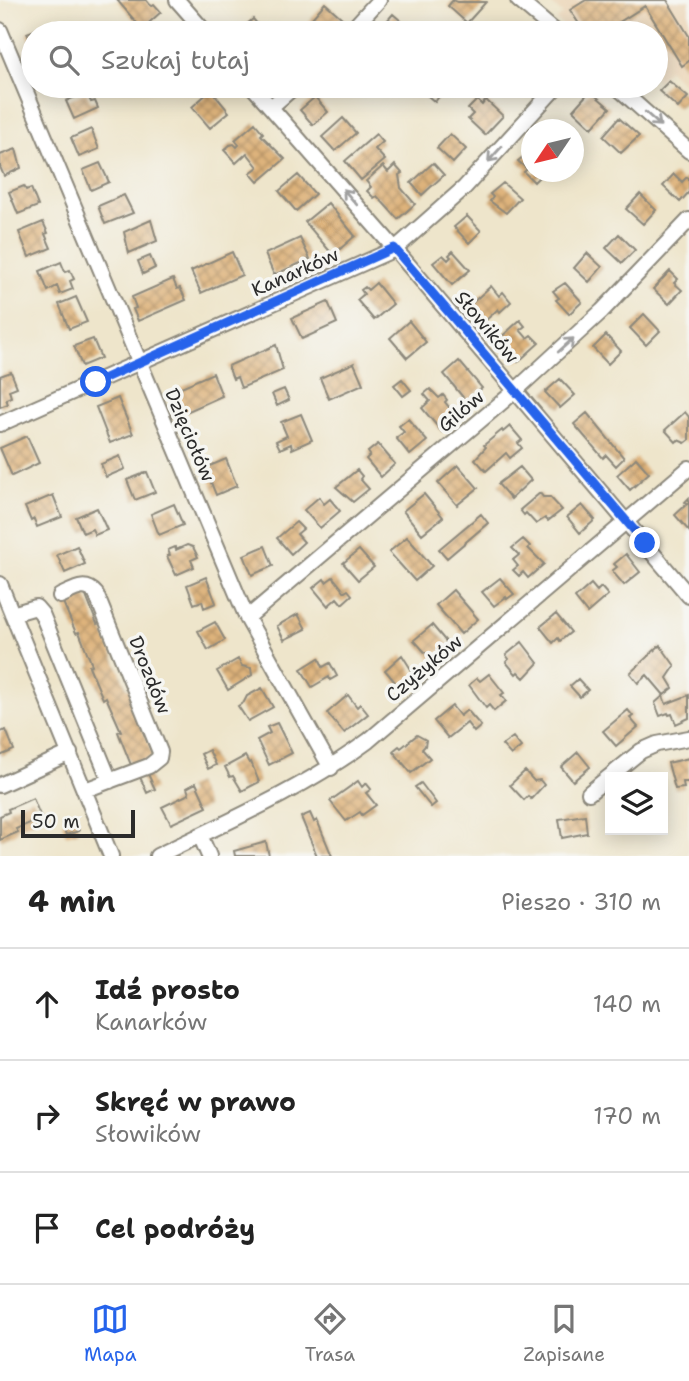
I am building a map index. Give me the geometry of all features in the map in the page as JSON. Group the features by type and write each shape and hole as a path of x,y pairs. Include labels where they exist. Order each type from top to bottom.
{"street":[{"path":"177,0 195,21"},
{"path":"360,21 379,0"},
{"path":"518,0 543,21"},
{"name":"Dzięciołów","path":"0,30 21,80"},
{"name":"Dzięciołów","path":"28,98 247,618 331,768"},
{"name":"Słowików","path":"263,98 394,248 689,596"},
{"path":"271,107 281,98"},
{"name":"Kanarków","path":"0,424 394,248 464,188 546,98"},
{"path":"629,98 689,151"},
{"name":"Gilów","path":"247,618 515,391 602,311 689,220"},
{"name":"Czyżyków","path":"157,856 299,787 331,768 368,741 689,468"},
{"path":"0,584 111,856"},
{"name":"Drozdów","path":"60,596 84,586 91,587 96,594 160,752 159,758 149,766 85,790"},
{"path":"12,614 36,607 42,614 110,781"},
{"path":"589,793 640,751 657,744 689,738"},
{"path":"0,785 70,753"},
{"path":"200,835 209,856"}],"shaded area":[{"path":"547,0 689,0 689,89 668,69 668,21 557,20 563,15"}],"building":[{"path":"117,0 146,0 161,12 151,21 135,21"},
{"path":"453,0 486,2 469,21 465,21 448,6"},
{"path":"586,0 667,0 689,36 689,61 682,66 668,43 668,21 654,21 645,6 621,21 577,21 570,10"},
{"path":"325,3 342,18 339,21 309,21"},
{"path":"393,14 401,21 387,21"},
{"path":"668,82 688,97 678,108 667,98"},
{"path":"73,98 89,98 91,102 95,101 98,108 74,119 66,101"},
{"path":"202,98 218,98 229,112 210,128 192,107"},
{"path":"316,98 328,112 313,125 300,110"},
{"path":"584,98 598,98 610,108 592,128 573,110"},
{"path":"477,100 482,105 486,100 503,116 485,135 468,119 473,114 468,109"},
{"path":"343,118 356,133 335,151 322,137"},
{"path":"619,118 639,136 621,153 603,136"},
{"path":"255,123 263,133 261,135 285,159 258,182 250,173 258,167 247,153 236,163 224,150 234,144 237,147 239,145 235,140"},
{"path":"91,129 99,149 79,157 71,138"},
{"path":"376,134 383,142 375,149 385,160 361,180 345,161"},
{"path":"450,134 466,149 453,163 437,148"},
{"path":"16,149 21,168 4,176 0,167 0,155"},
{"path":"100,163 109,182 91,190 83,170"},
{"path":"433,163 444,175 422,195 411,183"},
{"path":"395,165 402,173 399,175 401,188 415,204 398,219 377,196 374,198 367,191 371,187 366,181 383,166 388,172"},
{"path":"674,174 682,182 687,177 689,179 689,192 680,202 663,186"},
{"path":"298,175 315,194 296,211 279,191"},
{"path":"503,183 520,198 506,213 490,201 493,197 490,194"},
{"path":"24,186 26,190 31,188 38,206 18,214 9,192"},
{"path":"640,194 656,210 643,224 626,209"},
{"path":"124,195 133,213 105,224 98,206"},
{"path":"328,203 355,236 333,255 305,222"},
{"path":"467,216 481,231 469,243 454,227"},
{"path":"151,220 157,241 129,253 124,232"},
{"path":"43,222 51,248 29,257 19,232"},
{"path":"619,234 635,250 622,263 606,248"},
{"path":"300,238 310,259 274,275 265,254"},
{"path":"453,251 470,270 452,285 433,263 443,255 448,260"},
{"path":"232,252 242,275 201,293 191,271"},
{"path":"587,253 602,267 589,282 574,268"},
{"path":"150,256 155,268 143,274 138,261"},
{"path":"61,262 65,272 70,270 74,279 70,281 73,289 60,294 57,286 48,291 40,271"},
{"path":"670,271 678,279 674,283 682,290 669,304 653,289"},
{"path":"173,279 186,300 138,321 132,297"},
{"path":"376,283 393,304 374,320 357,300 364,294 361,290 365,287 368,290"},
{"path":"565,283 582,302 569,314 556,300 559,298 553,291"},
{"path":"491,286 499,296 503,292 511,302 500,312 498,309 484,322 471,304"},
{"path":"76,297 87,322 69,329 59,304"},
{"path":"328,302 337,323 302,339 292,318"},
{"path":"644,314 660,331 646,345 630,328"},
{"path":"520,320 525,326 520,330 527,338 531,335 539,343 518,362 499,339"},
{"path":"409,321 426,342 407,358 390,338"},
{"path":"606,335 621,351 608,364 593,348"},
{"path":"93,339 101,358 82,366 74,346"},
{"path":"276,345 283,370 241,388 237,377 233,379 228,366"},
{"path":"459,361 482,388 466,401 444,374"},
{"path":"354,363 363,384 329,399 320,378"},
{"path":"11,372 17,387 9,390 11,397 6,399 8,404 0,407 0,376"},
{"path":"213,373 222,396 182,414 172,391"},
{"path":"402,379 411,390 403,396 394,385"},
{"path":"560,379 575,395 560,408 545,392"},
{"path":"284,389 289,400 277,406 272,394"},
{"path":"430,389 439,398 443,395 456,416 442,432 422,408 430,401 424,394"},
{"path":"118,398 133,434 110,443 96,407"},
{"path":"685,412 689,417 689,440 685,443 678,440 676,442 665,430"},
{"path":"587,413 624,458 616,466 606,455 603,458 574,424"},
{"path":"301,414 312,440 292,449 291,444 280,449 276,441 287,436 281,422"},
{"path":"408,419 427,441 410,455 396,438 404,432 399,426"},
{"path":"510,426 522,440 518,443 522,448 510,458 506,453 486,471 475,459 486,447 484,445"},
{"path":"27,436 39,463 12,476 0,448"},
{"path":"378,444 395,464 381,477 366,459 370,455 368,452"},
{"path":"120,456 125,469 106,477 101,464"},
{"path":"636,458 649,473 630,490 617,475"},
{"path":"226,459 237,486 216,495 205,468"},
{"path":"458,465 478,488 457,505 438,483"},
{"path":"520,467 531,480 511,499 498,484"},
{"path":"357,470 362,476 360,479 369,489 353,502 336,487"},
{"path":"147,472 155,492 135,500 127,480"},
{"path":"540,493 543,497 550,497 562,510 548,521 545,518 536,524 520,510"},
{"path":"424,494 443,517 422,534 403,511"},
{"path":"53,495 62,517 37,527 25,507"},
{"path":"319,497 324,504 330,499 340,511 320,528 304,510"},
{"path":"689,498 689,531 675,515 687,504 685,502"},
{"path":"174,504 183,525 159,535 151,514"},
{"path":"582,505 595,520 580,533 567,517"},
{"path":"97,508 107,530 95,535 92,529 83,533 76,517"},
{"path":"481,514 488,523 447,558 439,549"},
{"path":"296,522 303,529 297,534 304,542 291,554 277,538"},
{"path":"407,537 432,566 415,581 389,552"},
{"path":"523,539 544,564 528,578 523,572 519,576 513,570 518,566 513,560 519,555 512,548"},
{"path":"187,545 193,547 198,557 191,560 194,567 176,575 167,556 170,555 168,550"},
{"path":"77,546 85,564 65,573 57,555"},
{"path":"265,546 273,566 252,575 244,555"},
{"path":"359,550 374,567 358,580 343,563"},
{"path":"626,554 640,572 624,585 612,571 617,567 614,564"},
{"path":"206,577 216,603 204,608 202,601 194,604 187,585"},
{"path":"333,577 345,592 348,590 352,595 342,604 337,598 328,606 313,588 324,579 326,582"},
{"path":"500,578 514,594 494,606 482,592"},
{"path":"591,584 597,591 601,587 608,595 587,613 575,598"},
{"path":"453,590 478,619 461,634 436,605"},
{"path":"84,591 144,721 140,723 153,756 131,765 118,732 121,731 106,697 103,699 79,632 76,633 62,600"},
{"path":"298,614 306,629 284,640 277,626"},
{"path":"556,614 571,632 553,643 540,627"},
{"path":"215,622 225,640 208,650 198,631"},
{"path":"432,625 448,644 431,659 414,640"},
{"path":"522,642 538,663 524,678 518,672 516,674 506,662 509,659 506,655"},
{"path":"660,645 675,666 667,678 673,688 664,695 647,675 638,683 630,673"},
{"path":"402,655 414,674 399,687 385,670"},
{"path":"319,658 323,667 330,663 337,676 330,680 329,677 312,687 301,669"},
{"path":"238,659 242,666 251,668 252,675 228,690 217,671"},
{"path":"489,674 504,693 501,695 506,701 494,711 489,705 486,708 469,685 477,678 480,681"},
{"path":"578,679 588,690 580,697 570,686"},
{"path":"262,688 273,707 248,721 238,706 247,696"},
{"path":"348,695 357,707 360,704 368,714 344,733 327,713"},
{"path":"689,695 689,718 676,724 672,714 660,716 655,703 663,696 666,704"},
{"path":"452,706 460,716 467,710 481,726 474,732 467,723 448,738 434,721"},
{"path":"628,710 633,716 630,718 638,727 616,746 603,731"},
{"path":"277,723 292,753 269,765 257,740 270,733 267,727"},
{"path":"6,730 14,750 0,756 0,732"},
{"path":"417,735 426,740 422,749 430,758 411,773 393,751"},
{"path":"513,737 521,747 511,755 502,745"},
{"path":"209,750 216,765 208,769 201,754"},
{"path":"578,752 590,767 573,781 561,767"},
{"path":"245,756 249,763 251,762 259,782 242,791 225,767"},
{"path":"689,758 689,782 683,782 684,788 675,789 668,763"},
{"path":"525,771 534,781 540,780 544,785 531,799 528,796 524,800 510,785"},
{"path":"148,774 155,789 147,793 140,777"},
{"path":"358,781 362,787 366,783 371,789 366,793 376,805 362,815 360,812 346,821 330,801"},
{"path":"196,783 207,807 171,824 162,807 189,794 187,788"},
{"path":"421,783 436,803 431,807 415,787"},
{"path":"33,798 41,818 16,829 18,832 0,840 0,816 9,812 8,809"},
{"path":"310,813 314,822 317,820 332,856 317,856 301,817"},
{"path":"585,815 587,833 562,838 559,819"},
{"path":"75,819 79,831 66,835 62,823"},
{"path":"266,842 269,856 235,856 234,851"}],"route":[{"path":"96,382 394,248 645,543"}]}
